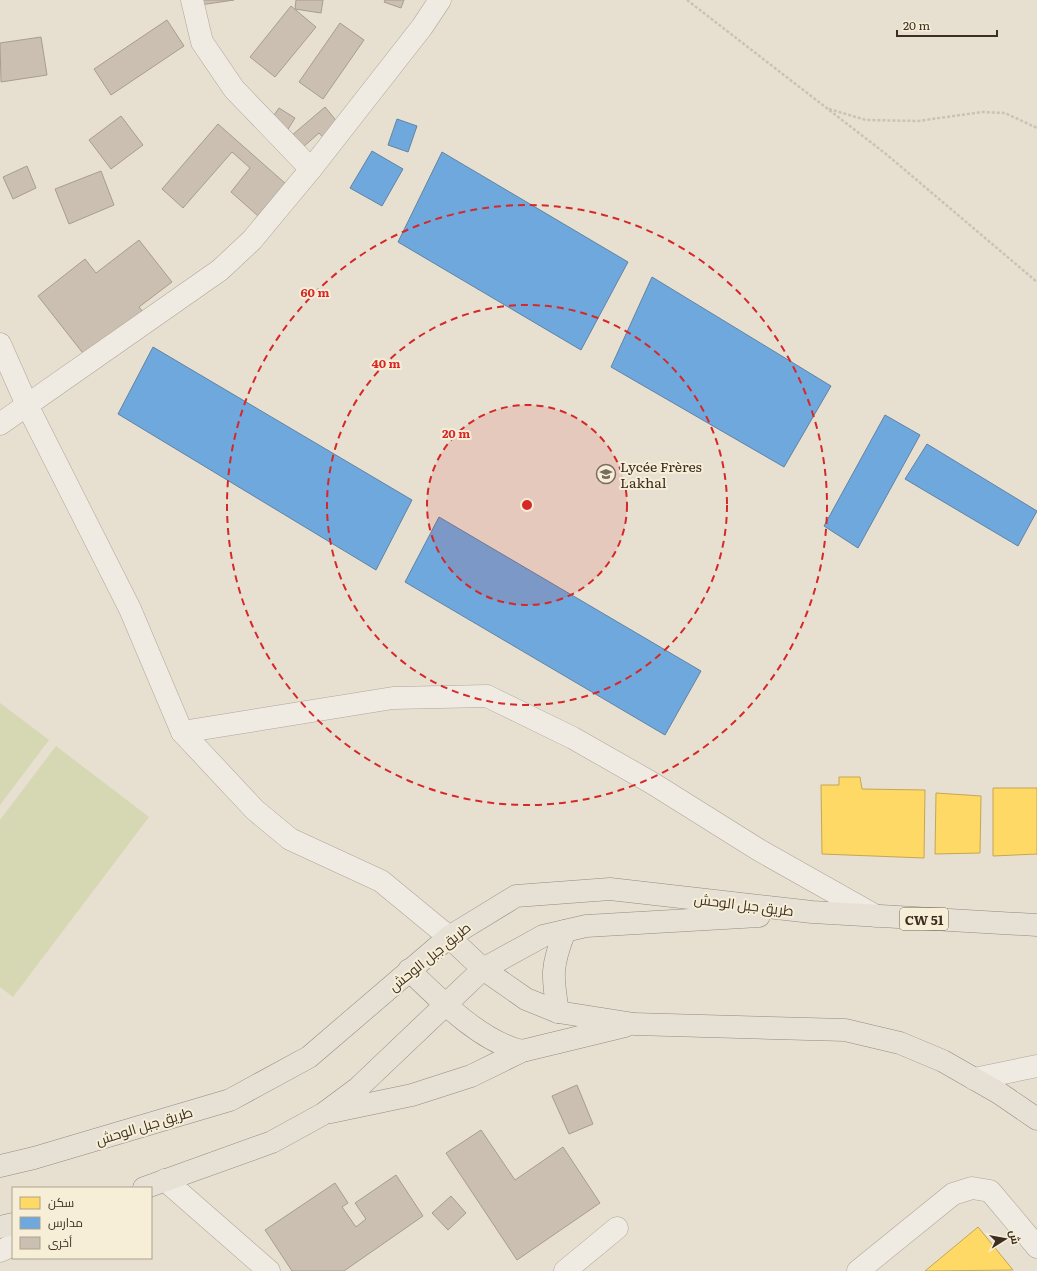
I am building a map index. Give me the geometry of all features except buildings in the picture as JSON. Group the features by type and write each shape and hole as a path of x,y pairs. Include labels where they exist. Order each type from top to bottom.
{"main road":[{"name":"طريق جبل الوحش","path":"0,1166 34,1158 230,1100 309,1057 449,937 516,896 610,889 812,912 1037,925"},
{"path":"147,1187 272,1142 323,1114 358,1088 447,1006 483,969 543,936 586,926 812,912"},
{"path":"558,1012 552,978 556,954 565,931"},
{"path":"449,937 483,969 526,999 558,1012 634,1024 845,1030 900,1043 943,1061 1037,1119"},
{"path":"409,970 447,1006 496,1042 509,1048 522,1051"},
{"path":"323,1114 412,1095 471,1076 522,1051 634,1024"},
{"path":"0,1227 12,1224"}],"street":[{"path":"192,0 202,42 234,88 311,169"},
{"path":"0,424 220,270 252,240 311,169 422,27 440,0"},
{"path":"0,344 27,405 130,609 182,732 254,810 290,839 381,881 449,937"},
{"path":"182,732 393,698 487,696 574,738 652,783 759,850 876,916"},
{"path":"974,1079 1037,1066"},
{"path":"165,1180 269,1271"},
{"path":"858,1271 953,1194 972,1188 990,1191 1037,1248"},
{"path":"565,1271 617,1228"},
{"path":"0,1251 12,1245"}],"path":[{"path":"688,0 886,154 1037,282"},
{"path":"827,108 866,120 918,121 982,112 1005,113 1037,128"}],"green space":[{"path":"0,703 49,740 0,805"},
{"path":"56,746 149,817 13,997 0,987 0,820"}],"place":[{"name":"Lycée Frères Lakhal","path":"606,474"}]}
